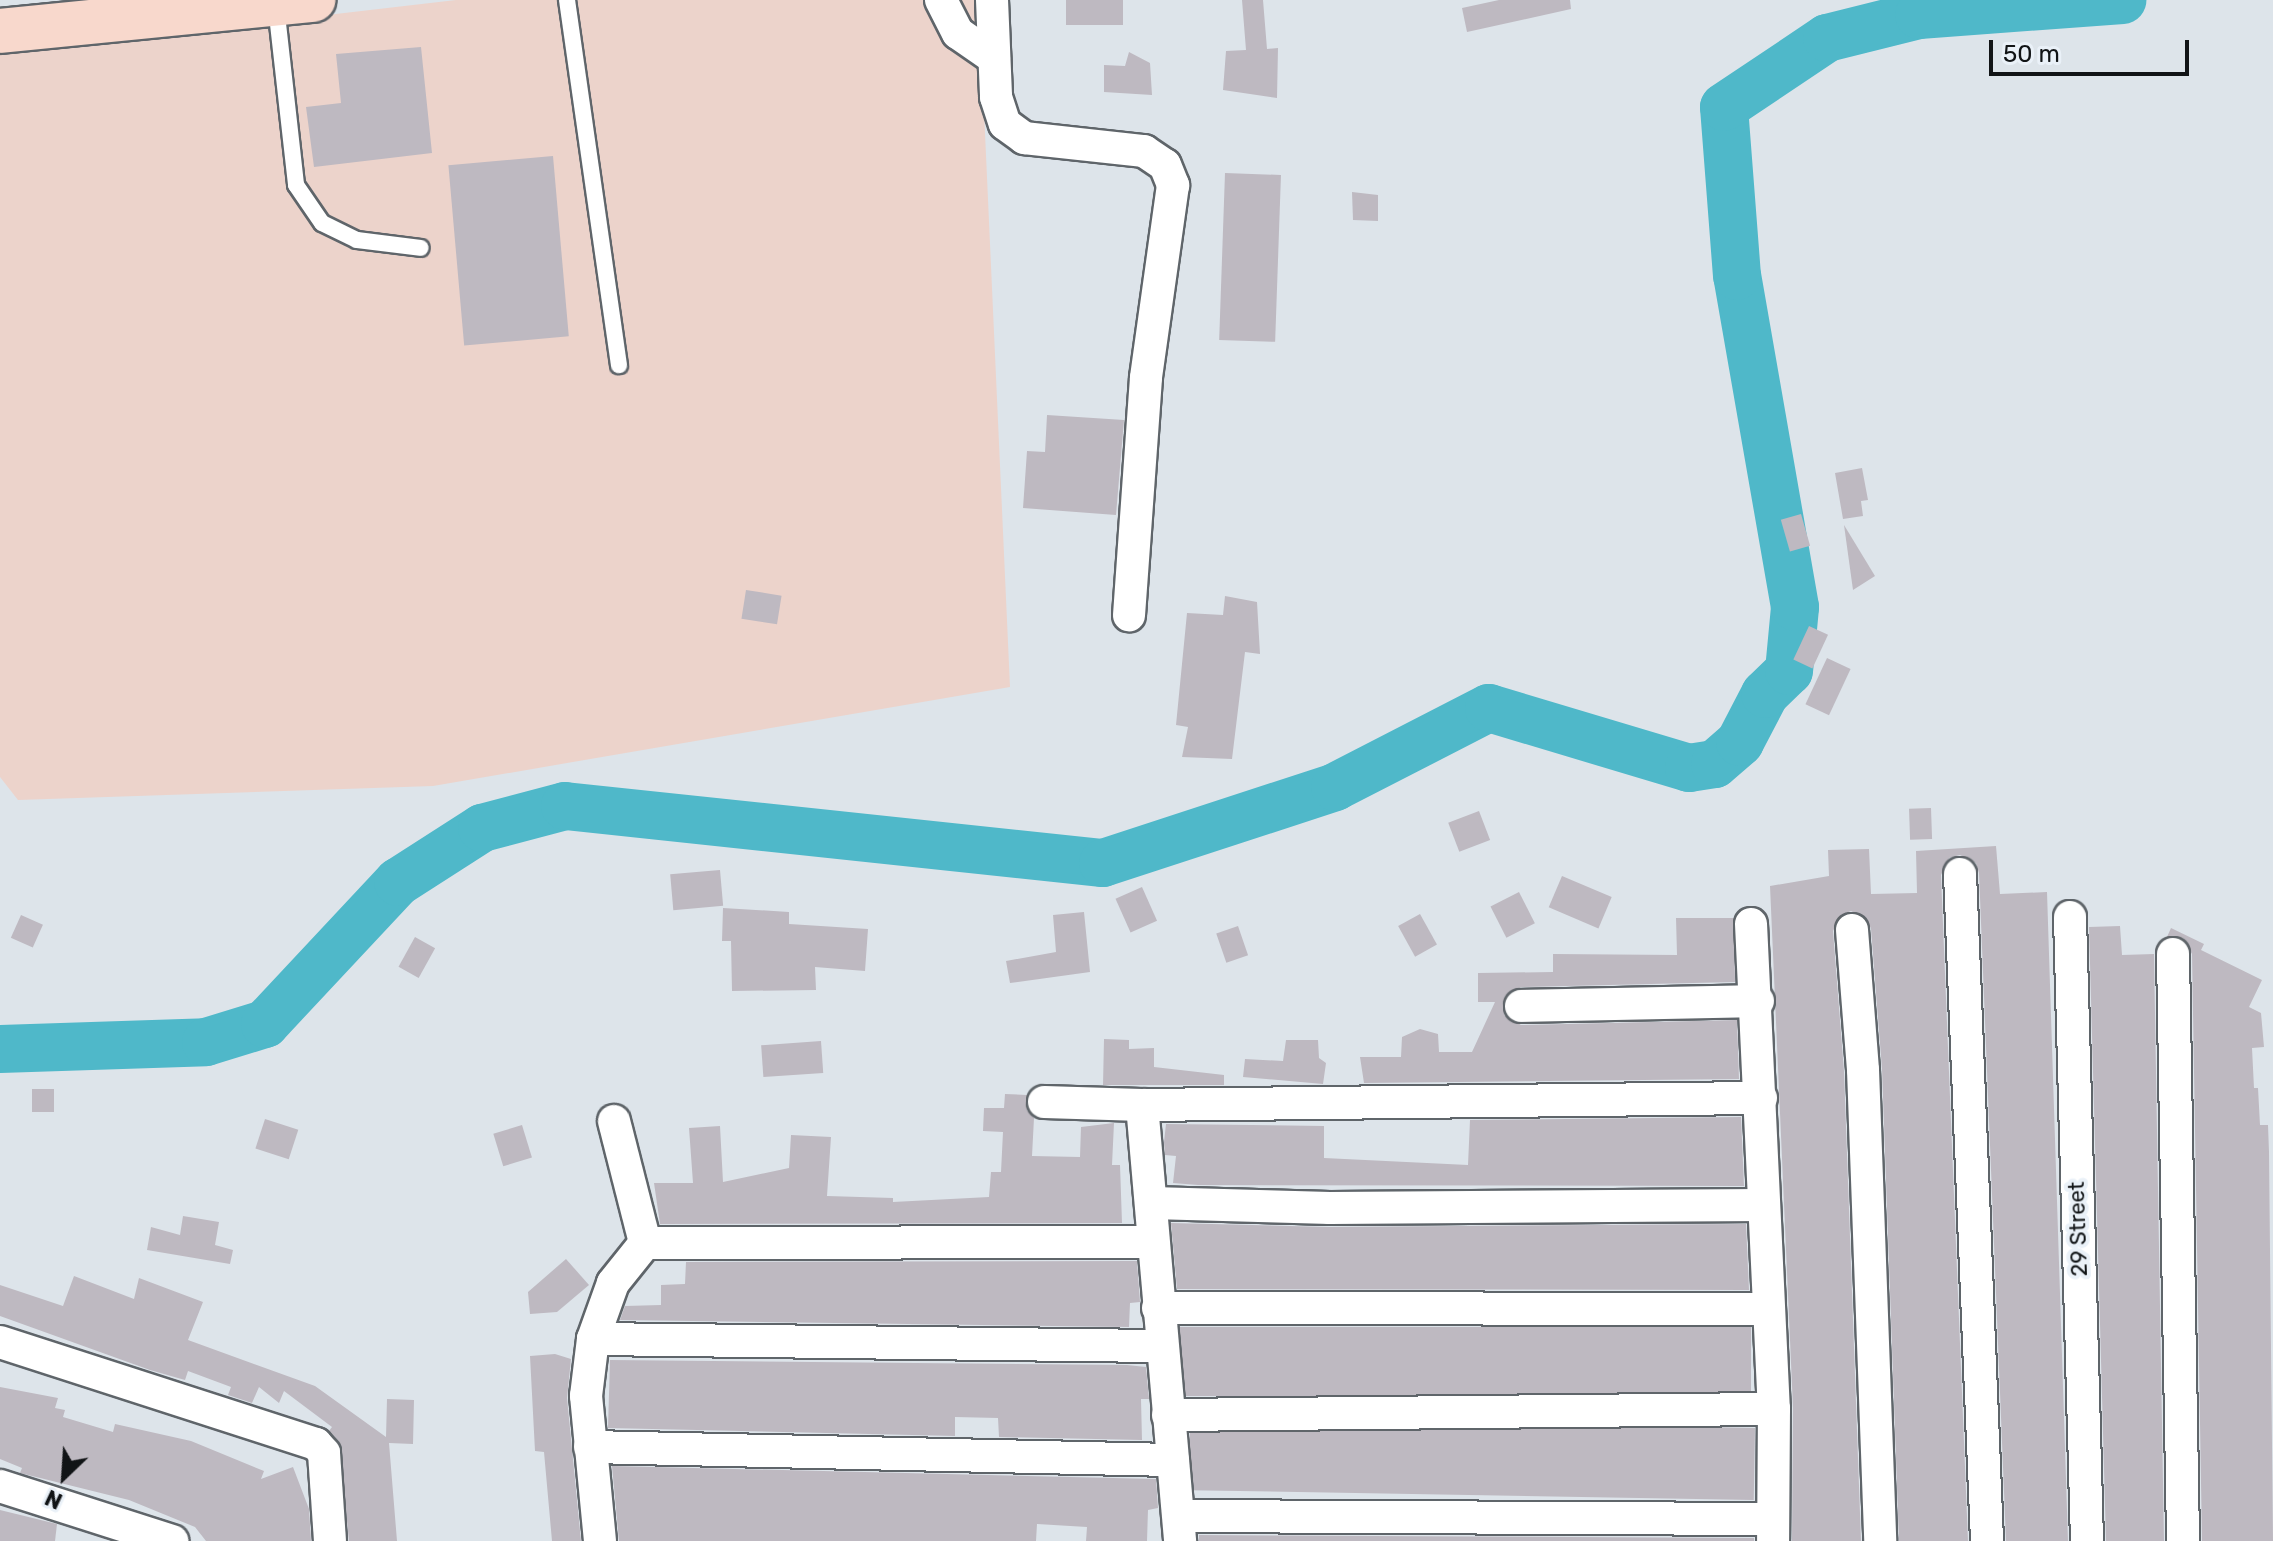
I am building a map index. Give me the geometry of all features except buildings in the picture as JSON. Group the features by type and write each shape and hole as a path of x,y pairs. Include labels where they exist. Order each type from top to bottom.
{"street":[{"path":"941,0 958,33 994,58"},
{"path":"992,0 996,97 1005,124 1024,138 1144,151 1165,165 1173,185 1146,378 1129,615"},
{"path":"0,31 295,3"},
{"path":"1960,874 1987,1541"},
{"name":"29 Street","path":"2070,917 2087,1541"},
{"path":"1142,1105 1152,1203 1151,1242 1179,1529 1772,1530 1774,1409 1765,1309 1758,1001 1751,924"},
{"path":"1852,930 1863,1070 1880,1541"},
{"path":"2173,954 2183,1541"},
{"path":"1521,1006 1758,1001"},
{"path":"1044,1102 1142,1105 1761,1098"},
{"path":"614,1121 645,1243"},
{"path":"1152,1203 1330,1208 1763,1205"},
{"path":"645,1243 1151,1242"},
{"path":"600,1541 586,1396 593,1339 613,1283 645,1243"},
{"path":"1158,1308 1765,1309"},
{"path":"593,1339 1161,1346"},
{"path":"0,1342 316,1444 324,1453 330,1541"},
{"path":"1168,1415 1774,1409"},
{"path":"590,1447 1173,1460"},
{"path":"0,1486 172,1541"}],"lane":[{"path":"567,0 619,365"},
{"path":"295,3 296,185 322,223 357,240 421,248"}],"shaded area":[{"path":"456,0 979,0 1010,687 433,786 18,800 0,777 0,53"}],"waterway":[{"path":"0,1049 206,1042 265,1024 398,882 482,828 565,806 1103,863 1335,787 1489,708 1689,768 1715,764 1740,742 1765,694 1789,671 1795,607 1737,276 1724,107 1827,38 1919,15 2122,0"}]}
